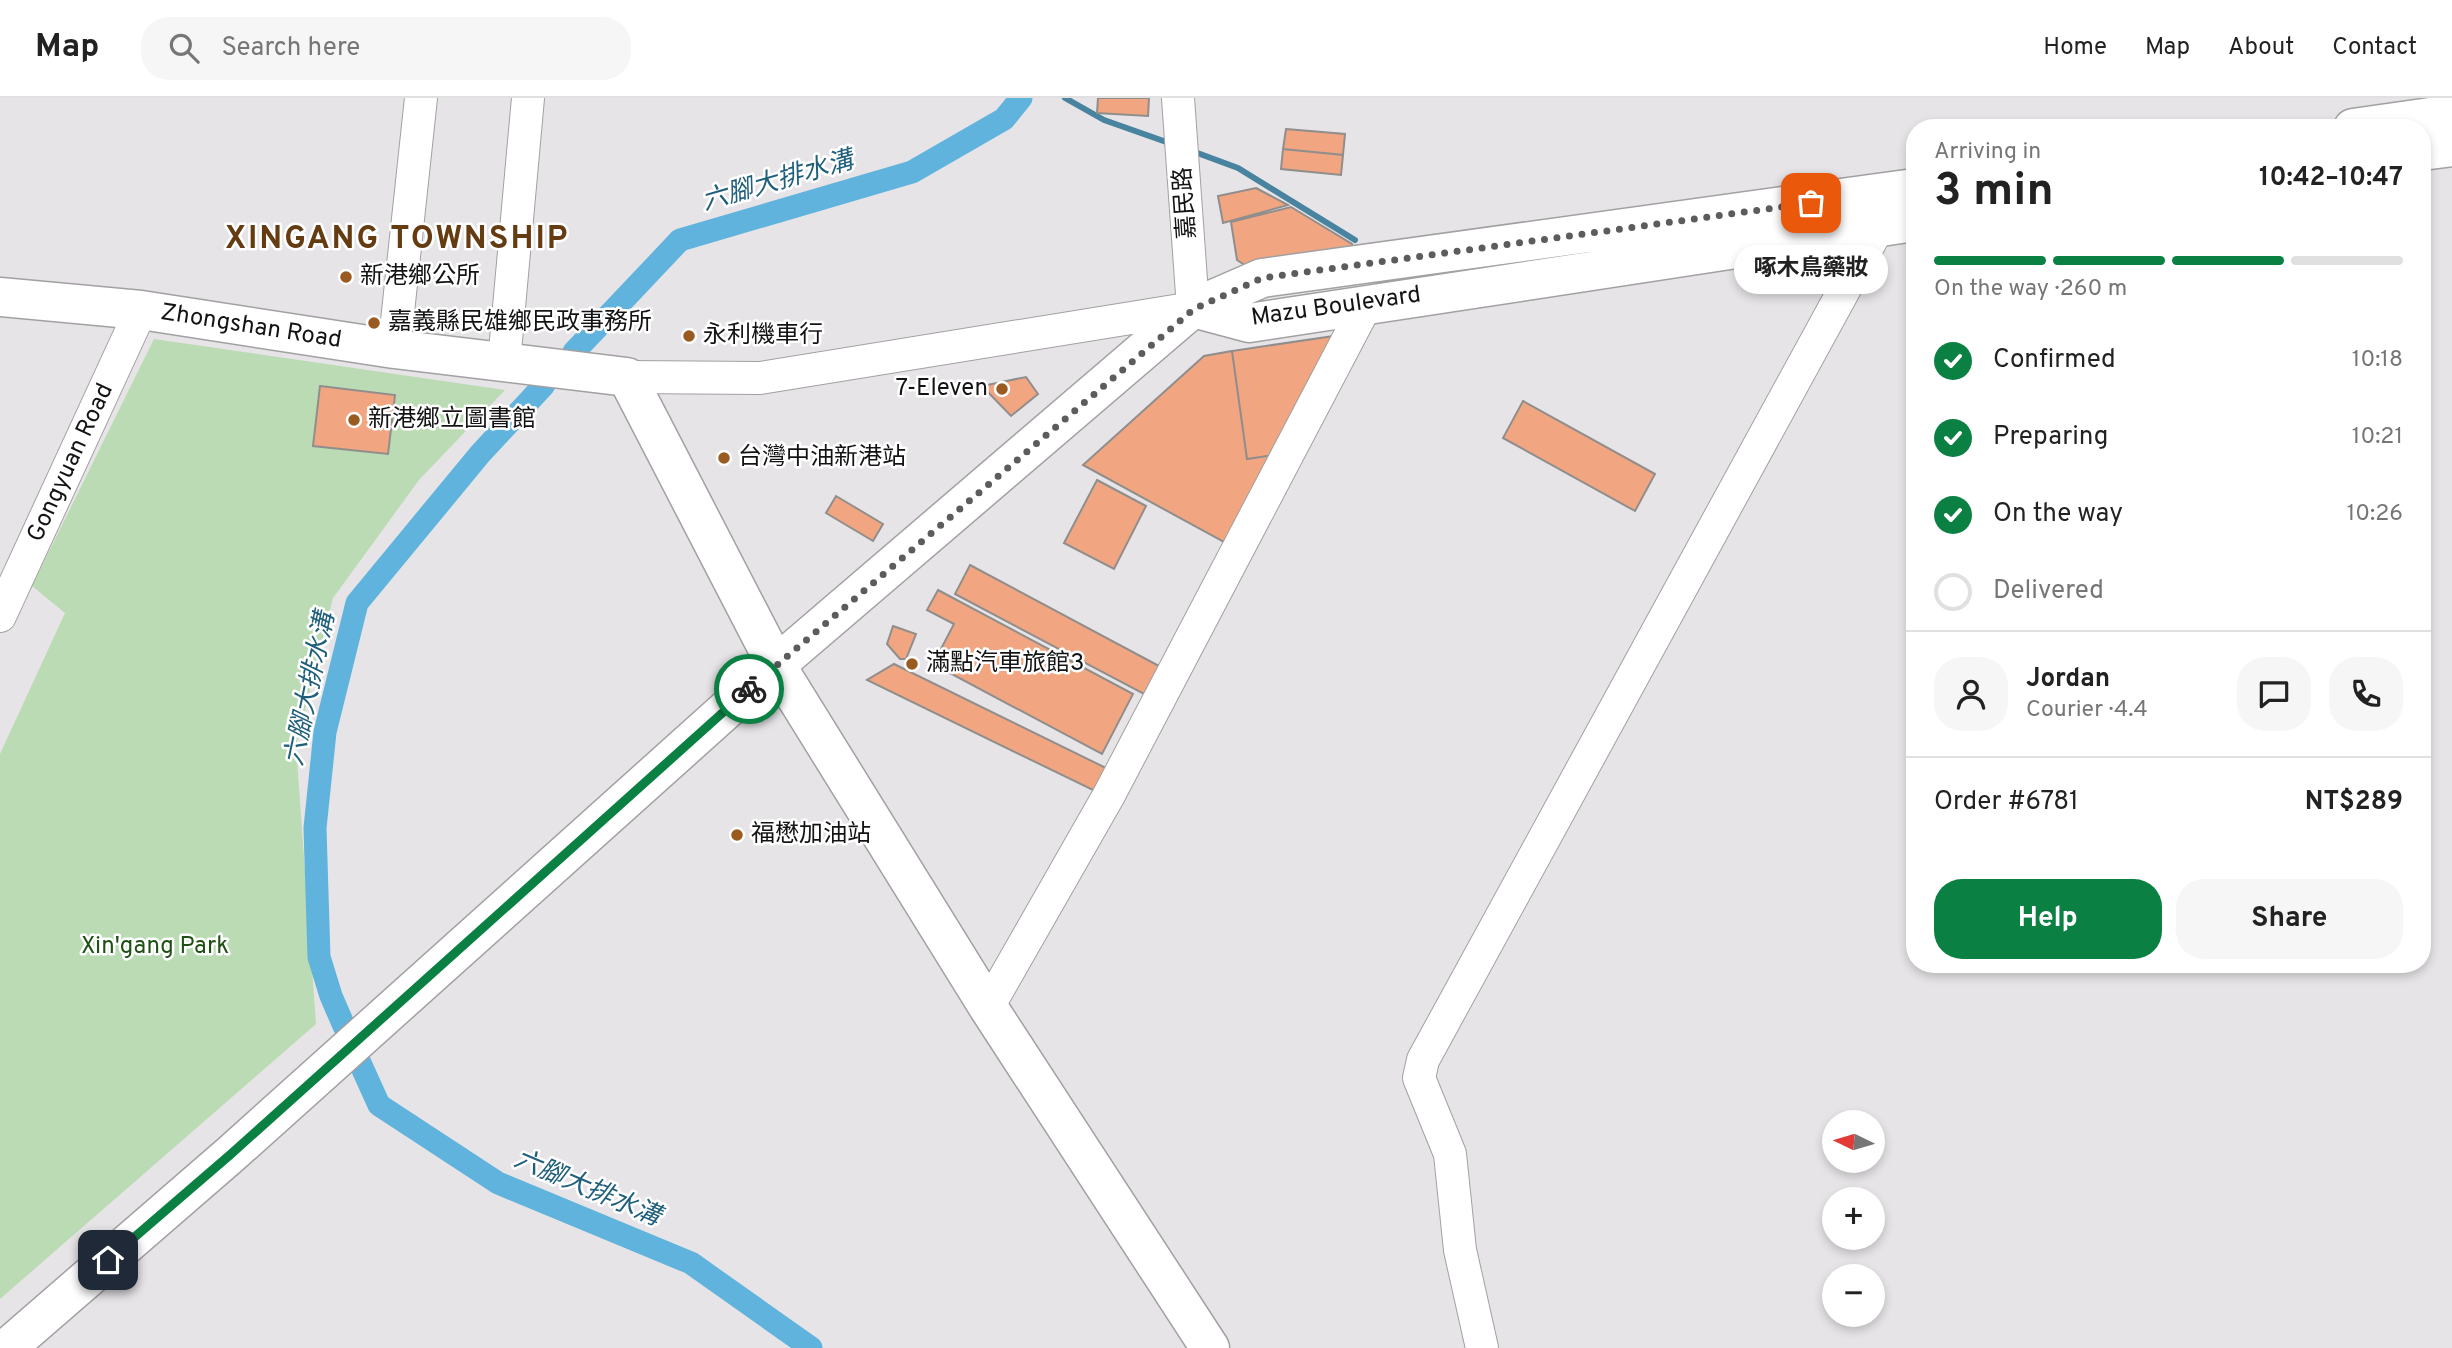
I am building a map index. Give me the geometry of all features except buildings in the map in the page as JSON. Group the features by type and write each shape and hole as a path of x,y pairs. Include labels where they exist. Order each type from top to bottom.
{"main road":[{"path":"2417,119 2452,114"},
{"path":"2431,150 2452,147"},
{"name":"Mazu Boulevard","path":"1194,309 1262,278 1903,190"},
{"name":"Mazu Boulevard","path":"1194,309 1249,323 1367,303 1896,225"},
{"name":"Zhongshan Road","path":"0,297 141,310 394,349 627,377"},
{"path":"6,1348 231,1154 776,665 1194,309"},
{"path":"627,377 776,665 988,1007 1210,1348"}],"street":[{"path":"394,349 421,98"},
{"path":"505,362 528,98"},
{"name":"嘉民路","path":"1178,98 1194,309"},
{"path":"1482,1348 1460,1250 1450,1154 1419,1078 1423,1060 1896,225 1903,190"},
{"path":"988,1007 1109,795 1367,303"},
{"path":"627,377 760,379 1194,309"},
{"name":"Gongyuan Road","path":"0,616 141,310"}],"green space":[{"name":"Xin'gang Park","path":"154,339 505,390 419,480 333,598 296,746 316,1024 0,1299 0,754 65,613 32,586"}],"waterway":[{"name":"六腳大排水溝","path":"574,352 680,240 912,172 1004,119 1021,98"},
{"path":"1065,98 1104,120 1172,144"},
{"path":"1192,151 1238,168 1355,240"},
{"name":"六腳大排水溝","path":"344,1026 319,957 315,828 325,732 357,603 480,454 544,385"},
{"name":"六腳大排水溝","path":"360,1063 379,1105 498,1183 691,1263 811,1348"}],"way so far":[{"path":"749,689 1194,309 1262,278 1811,203"}],"place":[{"name":"啄木鳥藥妝","path":"1811,203"},
{"name":"新港鄉公所","path":"346,277"},
{"name":"嘉義縣民雄鄉民政事務所","path":"374,323"},
{"name":"永利機車行","path":"689,336"},
{"name":"7-Eleven","path":"1002,389"},
{"name":"新港鄉立圖書館","path":"354,420"},
{"name":"台灣中油新港站","path":"724,458"},
{"name":"滿點汽車旅館3","path":"912,664"},
{"name":"福懋加油站","path":"737,835"}],"district":[{"name":"XINGANG TOWNSHIP","path":"397,240"}],"route":[{"path":"108,1260 231,1154 749,689"}]}
